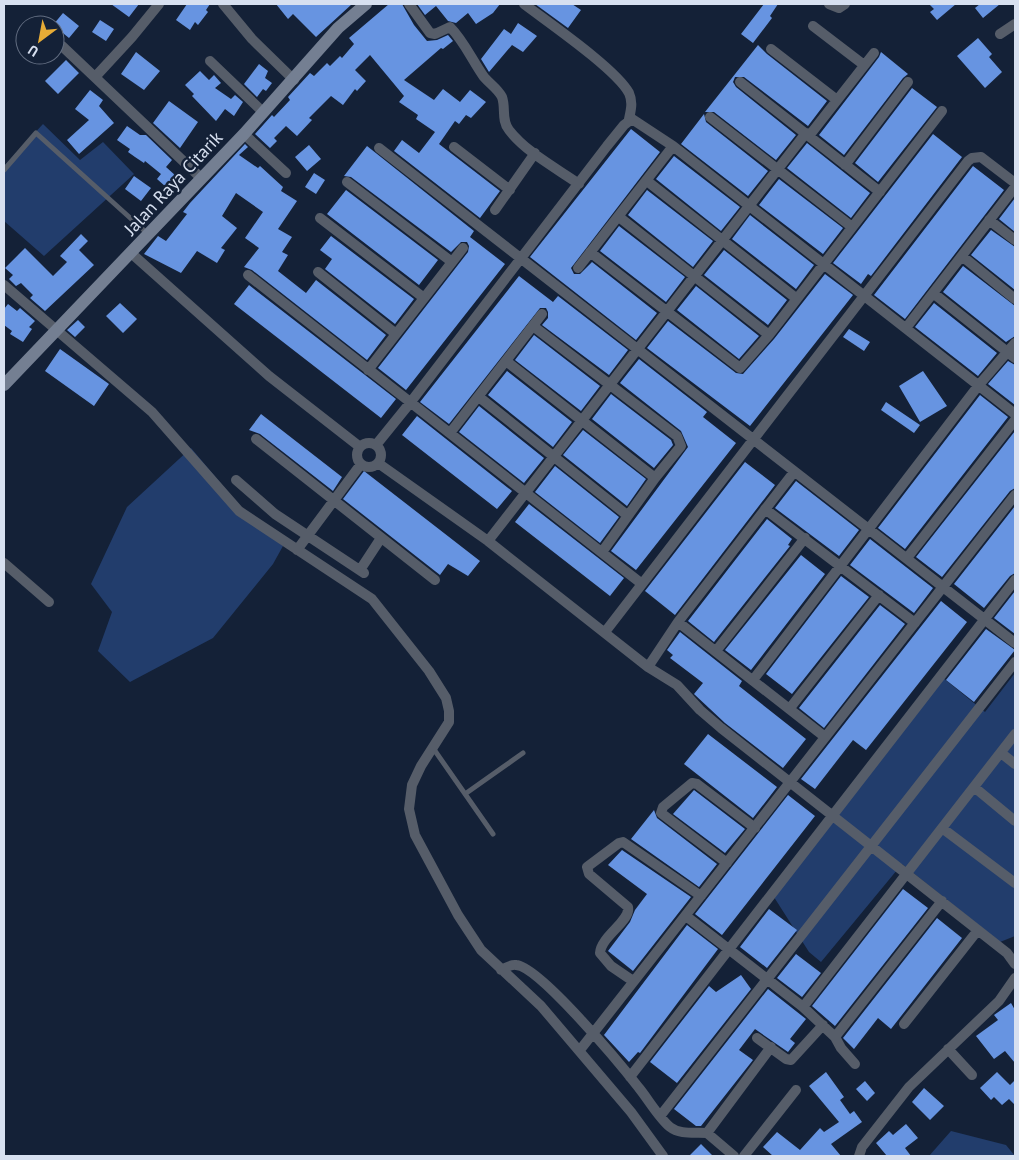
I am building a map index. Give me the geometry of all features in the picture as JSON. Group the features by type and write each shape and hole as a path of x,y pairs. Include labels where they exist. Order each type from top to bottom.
{"street":[{"path":"96,76 132,37 158,4"},
{"path":"223,4 252,39 294,80"},
{"path":"409,4 430,33 435,34 449,26 460,37 465,49 481,72 502,97 505,124 510,132 535,153 579,184"},
{"path":"376,444 410,403 629,119 632,101 623,85 524,4"},
{"path":"829,4 839,8 845,4"},
{"name":"Jalan Raya Citarik","path":"4,385 54,330 131,253 244,134 294,80 338,28 362,5"},
{"path":"1000,34 1015,24"},
{"path":"813,26 864,65"},
{"path":"65,49 96,76 201,178"},
{"path":"771,49 837,100"},
{"path":"488,541 778,168 837,100 874,52"},
{"path":"210,61 263,112"},
{"path":"740,82 880,192"},
{"path":"844,165 908,82"},
{"path":"590,252 740,368 769,335 942,111"},
{"path":"710,117 852,226"},
{"path":"629,119 636,120 673,146 1015,414"},
{"path":"244,134 286,173"},
{"path":"454,146 510,190"},
{"path":"578,268 673,146"},
{"path":"379,148 1015,643"},
{"path":"495,210 535,153"},
{"path":"605,632 972,158 981,157 1015,185 906,328"},
{"path":"647,181 722,242 797,299"},
{"path":"347,182 452,262"},
{"path":"619,217 769,335"},
{"path":"320,218 424,298"},
{"path":"989,220 1015,240"},
{"path":"368,370 463,248"},
{"path":"131,253 269,376 360,447"},
{"path":"962,256 1015,299"},
{"path":"318,272 396,334"},
{"path":"248,275 642,584"},
{"path":"4,286 54,330 84,352 152,412 240,511 359,588 372,599 429,671 446,698 449,722 421,766 411,792 409,809 415,835 462,922 481,950 541,1006 580,1050 631,1112 663,1156"},
{"path":"933,293 1012,355"},
{"path":"450,433 542,314"},
{"path":"533,326 680,439 681,446 655,478 602,552"},
{"path":"753,680 978,386 1012,355 1015,343"},
{"path":"506,361 655,478"},
{"path":"479,397 627,516"},
{"path":"907,558 1015,420"},
{"path":"256,439 435,580"},
{"path":"370,442 376,444 381,453 378,463 370,467 361,464 357,456 360,447 370,442"},
{"path":"378,463 488,541 648,667 677,685 700,710 721,728 791,781 1007,953 1015,964"},
{"path":"298,550 361,464"},
{"path":"648,667 678,622 794,472"},
{"path":"236,480 265,507 362,572 381,538"},
{"path":"580,1050 1015,495"},
{"path":"765,509 915,623"},
{"path":"716,651 805,538"},
{"path":"4,563 48,602"},
{"path":"630,1077 1015,580"},
{"path":"790,708 879,595"},
{"path":"678,622 825,737"},
{"path":"661,1116 1015,662"},
{"path":"803,1007 1015,734"},
{"path":"1001,754 1015,764"},
{"path":"727,864 661,813 662,807 695,783 755,828"},
{"path":"974,787 1015,821"},
{"path":"942,828 1015,883"},
{"path":"633,981 611,966 600,953 601,946 626,915 628,907 589,874 587,867 623,842 702,896"},
{"path":"835,1037 942,901"},
{"path":"686,916 803,1007 835,1037 840,1048 854,1064"},
{"path":"904,1024 978,930"},
{"path":"501,970 514,964 530,970 571,1010 630,1077 670,1127 676,1130 707,1133 734,1156"},
{"path":"859,1156 862,1147 909,1087 999,1001 1015,978"},
{"path":"757,1038 786,1059 791,1060 823,1025"},
{"path":"707,1133 771,1047"},
{"path":"948,1049 972,1076"},
{"path":"744,1156 796,1090"}],"lane":[{"path":"4,170 36,133 148,234"},
{"path":"433,748 493,834"},
{"path":"465,794 523,753"}],"shaded area":[{"path":"43,124 80,160 103,142 134,174 44,256 4,221 4,166"},
{"path":"191,448 245,512 283,546 273,564 213,638 130,682 98,651 112,612 91,584 127,507"},
{"path":"1015,673 1015,936 1000,942 902,864 821,962 809,952 772,894 942,677 985,712"},
{"path":"951,1131 1006,1145 1015,1156 929,1156"}],"building":[{"path":"111,4 139,4 129,17"},
{"path":"187,4 210,4 206,10 208,12 198,25 195,22 190,30 176,20"},
{"path":"276,4 352,4 316,37 293,14 288,19"},
{"path":"389,4 402,4 414,25 427,41 437,40 448,35 453,41 443,49 441,48 404,80 434,100 443,89 460,102 470,90 486,102 471,118 466,115 459,124 455,121 439,144 500,191 480,218 394,151 402,140 419,153 435,132 416,119 418,115 399,102 404,96 370,55 355,70 366,81 357,91 355,89 343,105 331,96 309,118 312,120 297,136 286,126 274,138 277,141 270,148 255,134 272,115 274,117 290,100 288,97 310,73 314,76 327,63 330,66 340,56 342,58 354,44 349,38"},
{"path":"417,4 500,4 493,13 476,24 468,13 456,23 448,21 436,6 425,15"},
{"path":"535,4 572,4 581,10 568,28"},
{"path":"764,4 778,4 770,16 772,18 753,43 741,34"},
{"path":"929,4 956,4 937,20 930,12 934,9"},
{"path":"980,4 1000,4 983,18 975,8"},
{"path":"63,13 79,26 69,38 65,35 65,15 61,15"},
{"path":"100,20 114,29 106,41 92,32"},
{"path":"518,23 537,36 523,52 512,45 489,72 481,59 504,29 511,34"},
{"path":"978,38 992,54 989,57 1002,72 985,88 957,56"},
{"path":"758,45 827,101 808,126 744,77 735,77 733,82 736,87 796,135 776,160 714,112 705,112"},
{"path":"136,52 160,71 144,90 121,74"},
{"path":"881,52 908,74 844,155 819,135"},
{"path":"65,61 79,73 58,94 45,81 61,65 65,65"},
{"path":"259,64 268,71 265,78 272,83 266,91 263,89 257,97 244,84"},
{"path":"200,71 209,80 214,75 221,83 215,88 231,99 235,95 243,102 234,116 225,109 216,121 192,96 194,94 185,85"},
{"path":"912,88 937,107 878,182 855,163"},
{"path":"90,90 103,100 99,106 114,123 79,154 67,140 89,120 75,109"},
{"path":"169,101 198,122 180,148 153,123"},
{"path":"704,114 706,122 768,171 748,196 681,144"},
{"path":"127,126 140,135 146,135 172,160 166,167 176,176 166,187 157,179 161,174 145,161 144,163 128,152 130,149 117,140"},
{"path":"631,129 660,152 571,268 574,274 580,274 592,262 657,313 636,340 530,257"},
{"path":"933,134 962,157 871,276 868,274 861,284 833,263"},
{"path":"807,143 870,193 851,218 787,168"},
{"path":"245,144 248,147 239,155 258,168 260,166 283,187 281,191 297,201 278,229 292,237 282,252 288,255 278,271 306,293 316,280 386,335 367,360 252,270 244,267 259,248 245,238 263,212 236,193 222,216 237,228 221,248 225,250 217,263 197,251 181,273 144,254 158,236 166,241 187,214 183,212 190,203"},
{"path":"309,145 321,159 307,171 295,157"},
{"path":"367,146 474,231 470,237 505,264 406,390 378,368 468,252 469,246 467,242 461,242 451,252 351,177 344,176"},
{"path":"674,156 740,207 721,231 656,179"},
{"path":"973,166 1004,190 905,319 874,295"},
{"path":"314,173 325,180 316,194 305,187"},
{"path":"134,176 151,188 141,201 125,189"},
{"path":"779,179 843,228 823,254 759,205"},
{"path":"346,190 438,260 419,285 327,214"},
{"path":"647,190 713,241 693,267 628,215"},
{"path":"1015,198 1015,232 999,219"},
{"path":"750,215 814,265 796,289 732,239"},
{"path":"619,226 685,277 666,302 600,251"},
{"path":"991,230 1015,247 1015,290 971,255"},
{"path":"81,234 88,241 79,250 94,265 45,311 30,298 33,295 21,283 16,286 9,279 13,275 5,268 25,248 53,276 67,262 60,256"},
{"path":"331,236 414,299 395,324 325,269 332,259 320,250"},
{"path":"724,250 787,300 768,325 704,275"},
{"path":"963,266 1015,306 1015,336 1006,342 943,292"},
{"path":"825,274 853,295 750,426 647,348 668,321 736,373 743,374 774,339"},
{"path":"519,276 553,302 558,296 628,350 609,375 542,325 548,318 548,312 546,308 540,308 449,424 420,402"},
{"path":"249,285 396,399 381,418 234,304"},
{"path":"696,286 759,336 739,359 677,310"},
{"path":"120,303 137,319 123,333 106,316"},
{"path":"934,303 997,353 978,376 915,327"},
{"path":"8,304 17,311 20,308 35,321 29,327 32,329 23,342 10,334 12,331 4,325 4,309"},
{"path":"78,320 85,327 75,337 67,330"},
{"path":"849,329 870,342 864,351 843,337"},
{"path":"534,335 600,386 581,411 515,360"},
{"path":"60,349 109,384 94,406 45,371"},
{"path":"639,359 707,412 703,417 736,443 636,570 611,551 688,447 681,431 620,383"},
{"path":"1008,361 1015,365 1015,405 988,384"},
{"path":"507,371 572,422 553,447 488,395"},
{"path":"923,371 947,406 920,422 899,386"},
{"path":"611,394 671,440 673,445 654,468 592,419"},
{"path":"980,395 1008,417 905,549 878,528"},
{"path":"886,402 920,425 914,433 881,410"},
{"path":"479,406 544,458 524,483 459,432"},
{"path":"261,414 342,477 333,491 260,434 249,430"},
{"path":"417,416 512,491 497,509 402,435"},
{"path":"583,430 646,479 627,506 563,455"},
{"path":"1015,431 1015,488 1010,491 942,577 916,557"},
{"path":"745,462 775,485 675,615 645,591"},
{"path":"555,466 619,517 600,543 535,492"},
{"path":"364,471 480,561 468,576 448,564 440,575 343,499"},
{"path":"796,481 859,530 839,556 775,508"},
{"path":"529,504 624,578 610,596 515,522"},
{"path":"1015,506 1015,573 1010,576 984,608 954,584"},
{"path":"767,519 792,539 788,545 790,546 714,642 688,621"},
{"path":"870,539 933,588 914,613 850,565"},
{"path":"801,555 825,574 751,670 725,650"},
{"path":"841,576 869,597 792,694 766,674"},
{"path":"1015,591 1015,634 994,618"},
{"path":"941,601 967,622 866,750 853,740 815,789 801,779"},
{"path":"880,605 905,624 824,728 799,708"},
{"path":"986,629 1015,650 974,702 946,680"},
{"path":"680,632 742,681 739,686 806,739 783,768 725,723 694,694 703,683 670,658 673,655 667,650"},
{"path":"708,734 777,787 753,818 684,764"},
{"path":"694,790 745,829 725,853 673,814"},
{"path":"788,795 815,816 722,935 695,914"},
{"path":"654,810 657,818 717,864 699,887 631,839"},
{"path":"622,850 691,897 633,971 608,951 630,922 635,910 647,894 608,865"},
{"path":"903,889 928,908 835,1026 812,1006"},
{"path":"769,909 797,930 767,968 740,947"},
{"path":"937,918 962,938 891,1029 878,1018 854,1049 843,1038"},
{"path":"687,925 718,949 640,1053 638,1052 629,1062 604,1035"},
{"path":"796,954 821,973 802,997 777,978"},
{"path":"741,975 751,989 677,1083 650,1062 709,986 716,992"},
{"path":"768,989 806,1019 790,1039 795,1043 788,1052 755,1029 739,1050 753,1060 701,1126 696,1126 674,1109"},
{"path":"1011,1003 1015,1010 1015,1063 1005,1051 994,1059 976,1036 998,1020 994,1015"},
{"path":"826,1072 844,1097 840,1100 850,1114 854,1111 862,1122 831,1144 841,1156 773,1156 763,1147 777,1132 800,1150 820,1128 824,1132 839,1122 809,1086"},
{"path":"997,1072 1010,1085 1015,1080 1015,1105 1009,1099 1002,1105 994,1097 991,1100 980,1088"},
{"path":"865,1081 875,1093 867,1101 856,1089"},
{"path":"924,1088 944,1106 930,1120 912,1102"},
{"path":"906,1124 918,1138 905,1148 911,1156 887,1156 876,1143 889,1131 893,1135"},
{"path":"701,1144 713,1156 689,1156"}]}
